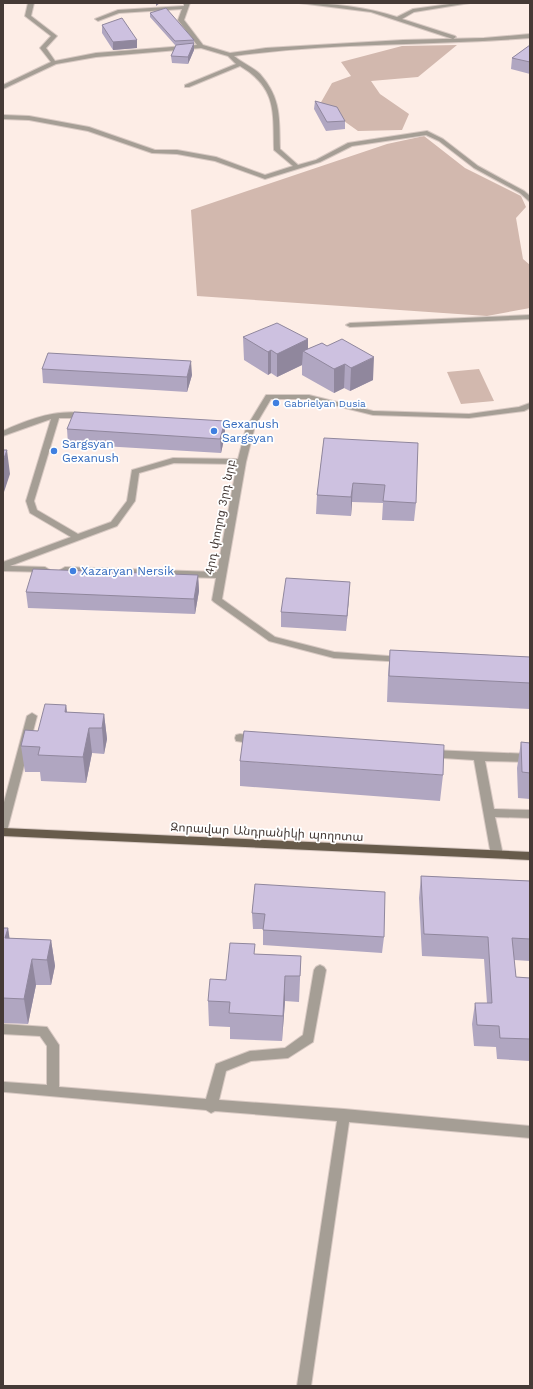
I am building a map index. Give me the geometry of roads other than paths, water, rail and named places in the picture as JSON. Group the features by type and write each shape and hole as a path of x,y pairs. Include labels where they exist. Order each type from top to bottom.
{"main road":[{"name":"Զորավար Անդրանիկի պողոտա","path":"3,832 530,856"}],"street":[{"path":"31,3 28,16 54,36 43,48 54,63"},
{"path":"302,3 372,11 460,39"},
{"path":"417,3 423,10"},
{"path":"398,20 413,11 467,3"},
{"path":"98,19 118,12 186,5 181,20 201,46"},
{"path":"230,55 266,50 460,39 484,40 530,36"},
{"path":"3,87 54,63 96,55 201,46 230,55 240,64 258,74 273,98 276,108 277,150 297,167"},
{"path":"187,86 240,64"},
{"path":"3,117 29,118 89,129 154,152 177,152 216,159 265,177 318,161 350,144 427,133 441,140 476,167 522,192 530,200"},
{"path":"350,326 530,317"},
{"name":"4րդ փողոց 3րդ նրբ","path":"412,661 334,655 272,639 216,600 242,462 251,426 269,397 309,397 373,413 469,416 521,409 530,405"},
{"path":"3,434 18,427 56,415 95,417"},
{"path":"56,415 30,501 33,511 77,537"},
{"path":"204,424 251,426"},
{"path":"3,567 77,537 114,524 131,501 135,472 173,460 242,462"},
{"path":"3,567 221,575"},
{"path":"3,827 32,716"},
{"path":"240,738 263,740"},
{"path":"419,753 479,757 530,758"},
{"path":"479,757 497,855"},
{"path":"489,813 530,814"},
{"path":"211,1106 220,1068 250,1056 288,1053 309,1038 320,970"},
{"path":"3,1029 43,1031 53,1045 53,1092"},
{"path":"5,1087 211,1106 344,1115 530,1132"},
{"path":"304,1386 344,1115"}],"place":[{"name":"Gabrielyan Dusia","path":"276,403"},
{"name":"Gexanush Sargsyan","path":"214,431"},
{"name":"Sargsyan Gexanush","path":"54,451"},
{"name":"Xazaryan Nersik","path":"73,571"}]}
